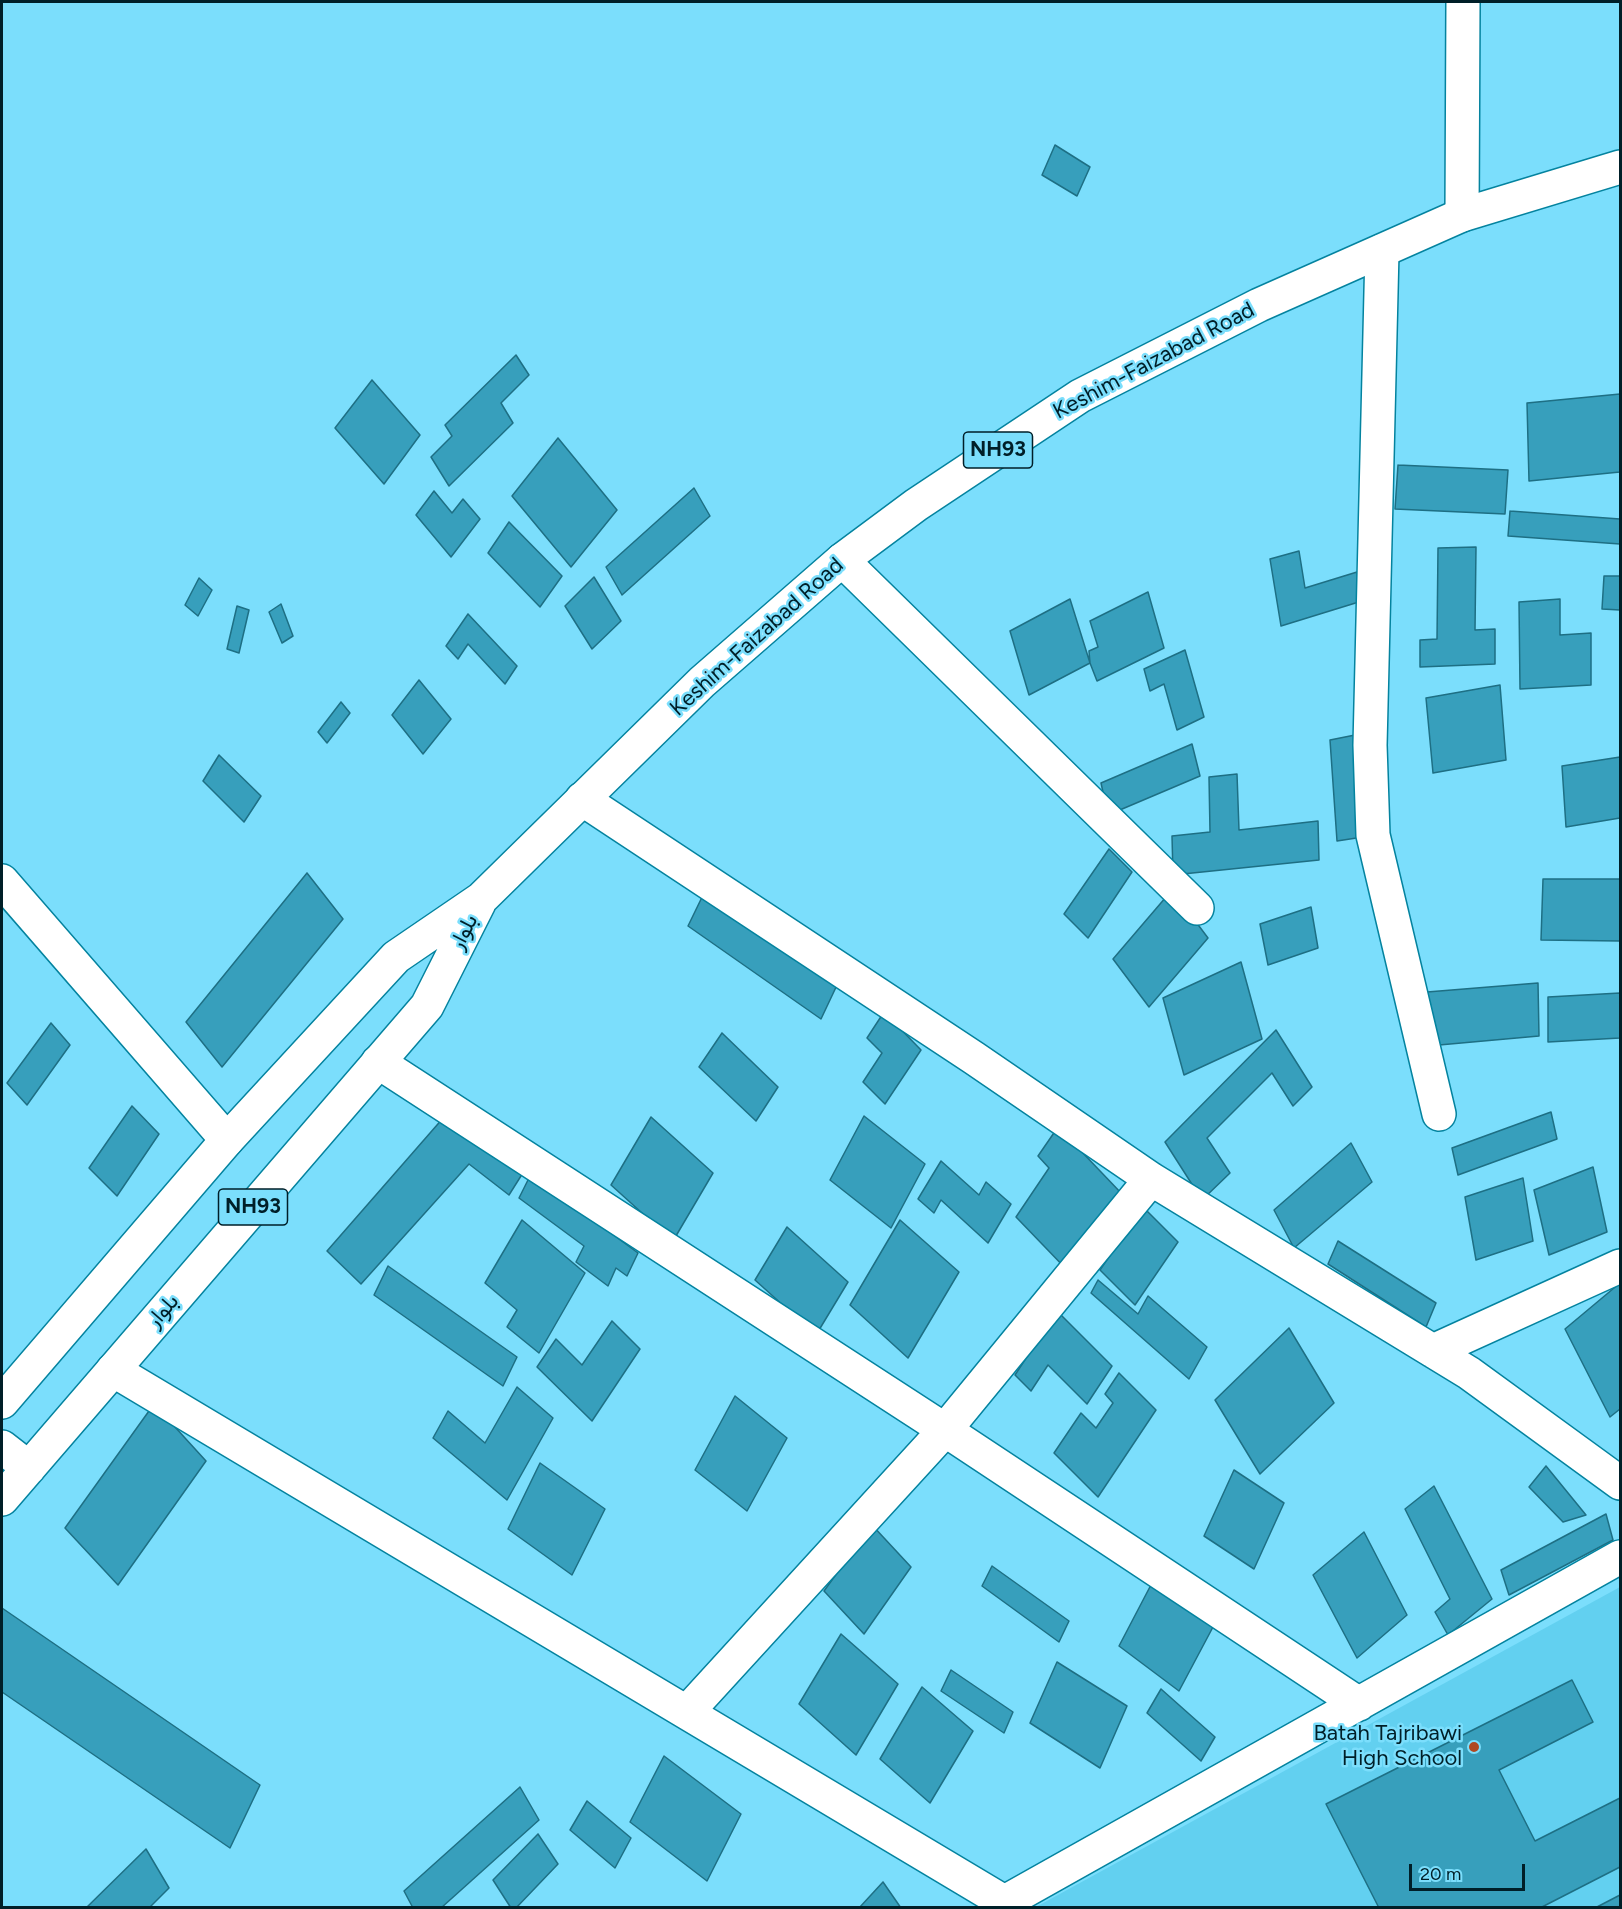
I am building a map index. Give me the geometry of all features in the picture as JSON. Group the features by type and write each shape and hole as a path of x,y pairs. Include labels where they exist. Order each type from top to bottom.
{"street":[{"path":"1462,215 1463,2"},
{"name":"Keshim-Faizabad Road","path":"481,899 702,682 842,560 916,504 1080,396 1259,305 1462,215 1620,167"},
{"path":"1382,250 1370,745 1373,835 1439,1114"},
{"path":"842,560 1197,908"},
{"path":"582,799 974,1058 1151,1179 1469,1373 1620,1483"},
{"path":"2,881 227,1140"},
{"name":"بلوار","path":"2,1499 427,1006 481,899"},
{"name":"بلوار","path":"2,1402 227,1140 396,957 481,899"},
{"path":"378,1062 945,1430 1359,1704"},
{"path":"687,1712 945,1430 1151,1179"},
{"path":"1433,1351 1620,1266"},
{"path":"113,1370 1010,1905 1620,1557"},
{"path":"2,1447 29,1468"}],"shaded area":[{"name":"Batah Tajribawi High School","path":"1620,1587 1620,1907 1036,1907"}],"building":[{"path":"1055,145 1090,167 1077,196 1042,175"},
{"path":"516,355 529,375 501,403 513,423 449,486 431,457 452,436 445,425"},
{"path":"372,380 420,435 384,484 335,428"},
{"path":"1620,394 1620,472 1529,481 1527,403"},
{"path":"558,438 617,510 571,567 512,496"},
{"path":"1398,465 1508,470 1505,514 1395,509"},
{"path":"694,488 710,516 622,595 606,567"},
{"path":"434,491 452,513 463,499 480,519 451,557 416,515"},
{"path":"1510,511 1620,519 1620,544 1508,536"},
{"path":"509,522 562,576 540,607 488,553"},
{"path":"1476,547 1475,630 1495,629 1495,664 1420,667 1420,640 1437,639 1438,548"},
{"path":"1299,551 1305,588 1357,572 1362,601 1281,626 1270,559"},
{"path":"1604,576 1620,576 1620,610 1602,609"},
{"path":"594,577 621,621 592,649 565,606"},
{"path":"199,578 212,590 198,616 185,605"},
{"path":"1148,592 1164,648 1097,681 1090,663 1089,651 1098,647 1090,621"},
{"path":"1070,599 1090,663 1029,695 1010,631"},
{"path":"1560,599 1560,635 1591,633 1591,685 1520,689 1519,602"},
{"path":"281,604 293,636 282,643 269,612"},
{"path":"237,606 249,610 239,653 227,649"},
{"path":"468,614 517,666 505,684 468,644 458,659 446,646"},
{"path":"1185,650 1204,717 1177,730 1164,684 1150,691 1144,669"},
{"path":"419,680 451,719 423,754 392,715"},
{"path":"1500,685 1506,760 1433,773 1426,698"},
{"path":"341,702 350,713 327,743 318,732"},
{"path":"1355,735 1363,837 1337,841 1330,740"},
{"path":"1192,744 1200,776 1108,815 1101,783"},
{"path":"219,755 261,796 244,822 203,781"},
{"path":"1620,757 1620,818 1566,827 1562,766"},
{"path":"1237,774 1239,830 1318,821 1319,860 1173,875 1172,836 1210,832 1209,777"},
{"path":"1109,849 1132,872 1088,938 1064,914"},
{"path":"307,873 343,919 222,1067 186,1022"},
{"path":"1543,879 1620,879 1620,941 1541,940"},
{"path":"1172,890 1208,938 1149,1007 1113,959"},
{"path":"705,891 838,983 821,1019 688,926"},
{"path":"1311,907 1318,948 1268,965 1260,924"},
{"path":"1241,962 1262,1039 1184,1075 1163,998"},
{"path":"1538,983 1539,1036 1428,1046 1427,992"},
{"path":"1620,993 1620,1038 1548,1042 1548,997"},
{"path":"884,1012 921,1050 885,1104 863,1082 882,1053 867,1038"},
{"path":"51,1023 70,1045 27,1105 7,1083"},
{"path":"1276,1030 1312,1087 1293,1106 1272,1073 1207,1138 1230,1173 1202,1200 1165,1142"},
{"path":"722,1033 778,1087 756,1121 699,1067"},
{"path":"132,1106 159,1134 117,1196 89,1168"},
{"path":"1551,1112 1557,1139 1458,1175 1452,1148"},
{"path":"864,1116 925,1164 891,1228 830,1180"},
{"path":"444,1117 526,1168 509,1195 469,1164 361,1284 327,1251"},
{"path":"651,1117 713,1173 673,1241 611,1185"},
{"path":"1058,1127 1123,1195 1069,1272 1016,1217 1049,1168 1038,1156"},
{"path":"1351,1143 1372,1182 1294,1248 1274,1210"},
{"path":"941,1161 979,1195 986,1182 1011,1204 988,1243 941,1200 934,1213 918,1199"},
{"path":"1593,1167 1607,1232 1549,1255 1534,1190"},
{"path":"531,1174 638,1253 627,1276 616,1268 608,1286 576,1262 584,1246 519,1198"},
{"path":"1523,1178 1533,1241 1476,1260 1465,1197"},
{"path":"1143,1207 1178,1242 1135,1305 1100,1270"},
{"path":"522,1220 585,1273 539,1353 507,1327 517,1310 485,1283"},
{"path":"900,1220 959,1272 908,1358 850,1305"},
{"path":"787,1227 848,1282 816,1335 755,1280"},
{"path":"1338,1241 1436,1303 1426,1327 1328,1264"},
{"path":"388,1266 517,1357 503,1386 374,1295"},
{"path":"1098,1280 1138,1314 1148,1296 1207,1347 1189,1379 1091,1293"},
{"path":"1620,1283 1620,1409 1610,1417 1565,1329"},
{"path":"1057,1311 1112,1366 1087,1404 1048,1365 1031,1391 1015,1375"},
{"path":"612,1321 640,1349 592,1421 537,1367 556,1339 582,1365"},
{"path":"1289,1328 1334,1403 1260,1474 1215,1400"},
{"path":"1119,1373 1156,1410 1098,1497 1054,1453 1081,1413 1096,1428 1113,1403 1105,1394"},
{"path":"517,1387 553,1418 507,1500 433,1438 448,1411 485,1443"},
{"path":"735,1396 787,1438 747,1511 695,1470"},
{"path":"154,1404 206,1461 118,1585 65,1528"},
{"path":"540,1463 605,1509 572,1575 508,1529"},
{"path":"1546,1466 1586,1515 1563,1522 1529,1487"},
{"path":"1234,1470 1284,1503 1254,1569 1204,1536"},
{"path":"1434,1486 1492,1599 1448,1635 1435,1612 1450,1599 1405,1509"},
{"path":"1606,1514 1613,1540 1509,1595 1501,1570"},
{"path":"872,1525 911,1567 864,1634 824,1591"},
{"path":"1364,1532 1407,1615 1357,1658 1313,1575"},
{"path":"992,1566 1069,1621 1059,1642 982,1586"},
{"path":"1153,1581 1213,1627 1179,1691 1119,1646"},
{"path":"2,1608 260,1785 230,1848 2,1692"},
{"path":"841,1634 898,1684 856,1755 799,1704"},
{"path":"1057,1662 1127,1706 1100,1768 1030,1723"},
{"path":"951,1670 1013,1712 1004,1733 941,1691"},
{"path":"1572,1680 1593,1722 1499,1770 1535,1841 1620,1798 1620,1867 1540,1908 1379,1908 1326,1804"},
{"path":"922,1687 973,1731 930,1803 880,1759"},
{"path":"1161,1689 1215,1737 1201,1761 1147,1713"},
{"path":"664,1756 741,1814 707,1881 630,1822"},
{"path":"520,1787 539,1820 441,1908 413,1908 404,1891"},
{"path":"587,1801 631,1838 615,1868 570,1830"},
{"path":"538,1834 558,1864 516,1908 511,1908 493,1880"},
{"path":"146,1849 169,1888 149,1908 86,1908"},
{"path":"883,1882 901,1908 859,1908"},
{"path":"1620,1895 1620,1908 1595,1908"}],"place":[{"name":"Batah Tajribawi High School","path":"1474,1747"}]}
